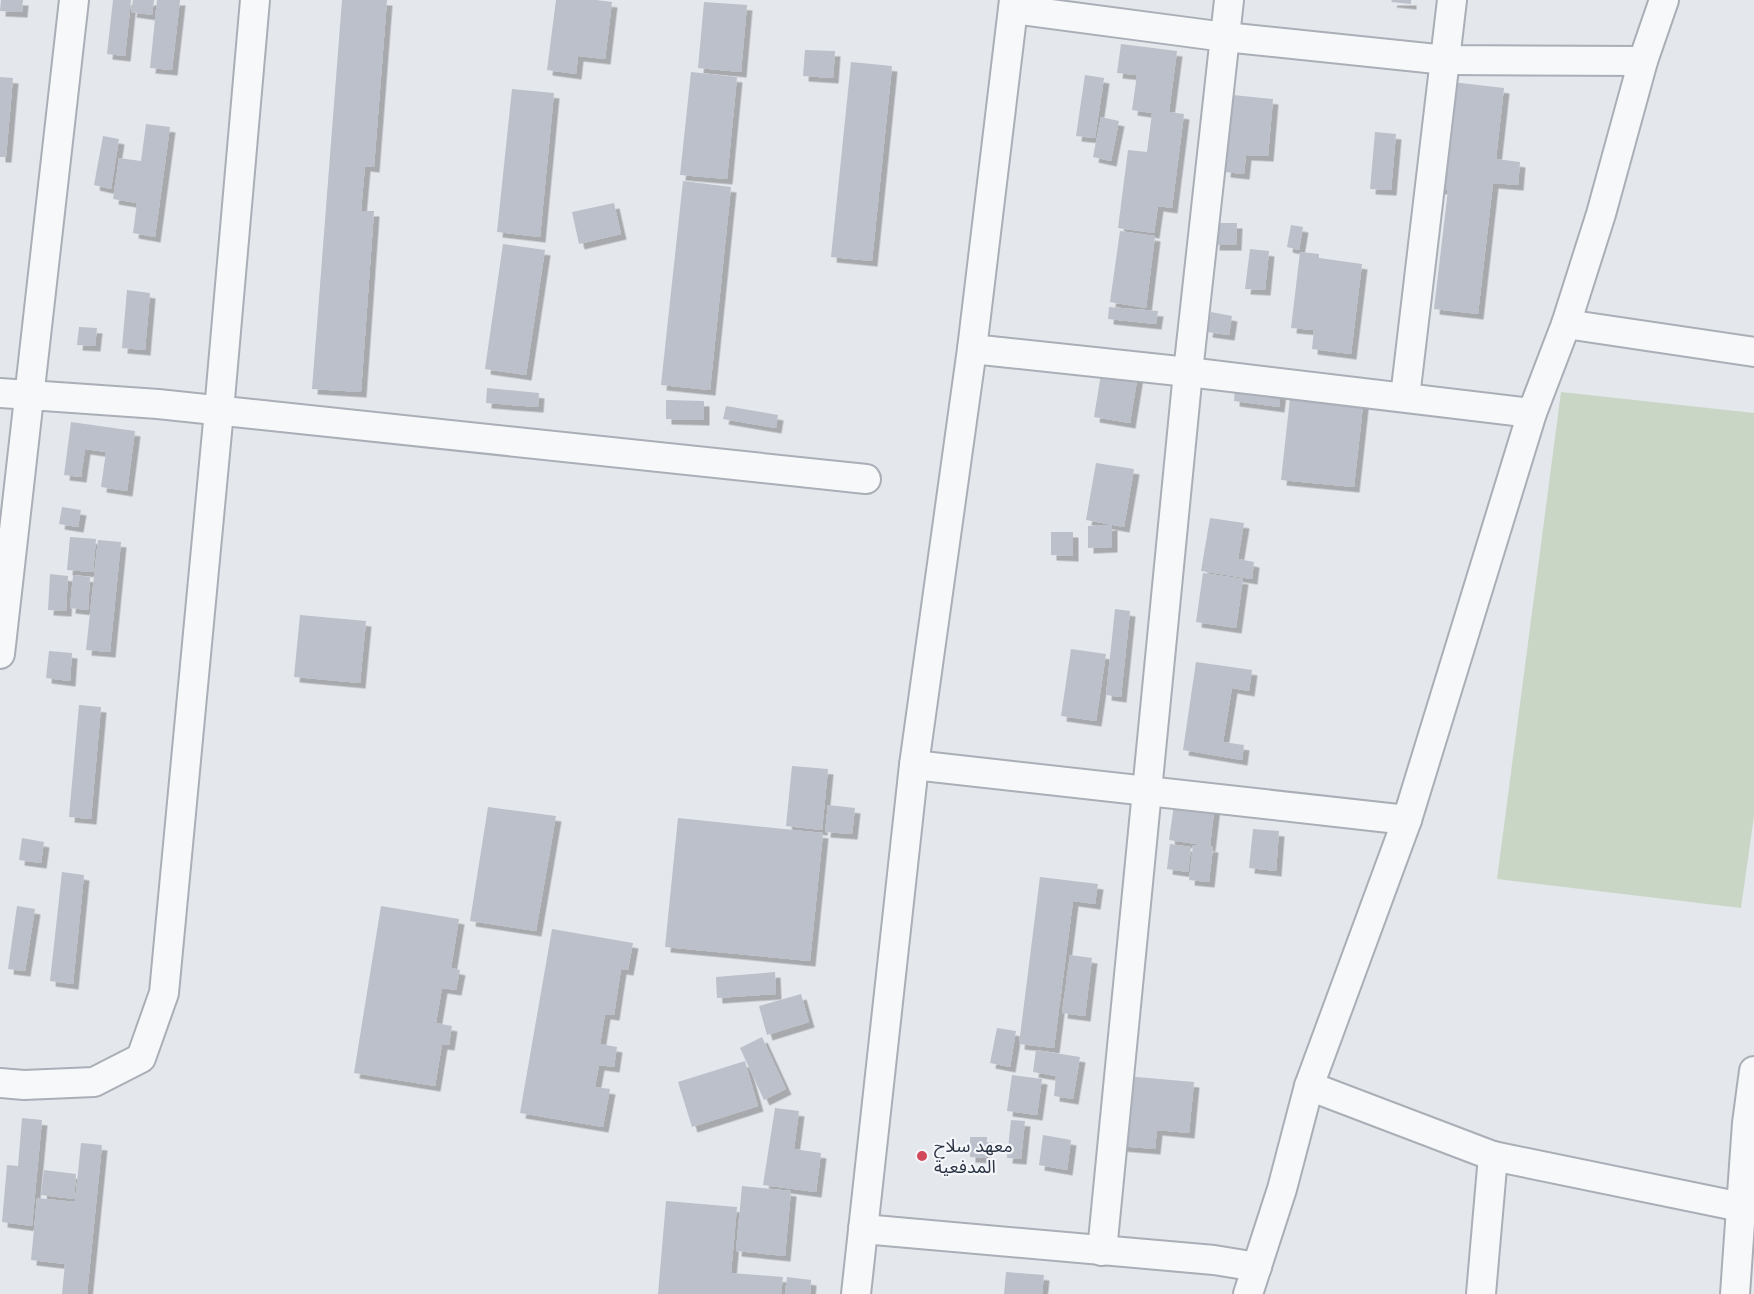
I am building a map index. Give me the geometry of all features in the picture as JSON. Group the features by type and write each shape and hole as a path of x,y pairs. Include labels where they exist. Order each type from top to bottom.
{"street":[{"path":"0,654 74,0"},
{"path":"0,1083 24,1085 94,1082 141,1058 164,993 255,0"},
{"path":"1102,1251 1188,372 1229,0"},
{"path":"1405,397 1452,0"},
{"path":"1248,1294 1282,1189 1309,1086 1407,820 1532,413 1566,324 1601,214 1643,61 1664,0"},
{"path":"856,1294 914,765 972,349 1013,5 1226,37 1446,60 1643,61"},
{"path":"1566,324 1754,352"},
{"path":"972,349 1532,413"},
{"path":"0,393 158,404 866,479"},
{"path":"914,765 1407,820"},
{"path":"1735,1294 1754,1071"},
{"path":"1309,1086 1493,1156 1741,1207"},
{"path":"1481,1294 1493,1156"},
{"path":"863,1229 1214,1260 1257,1267"}],"green space":[{"path":"1561,392 1754,413 1754,816 1741,908 1497,879"}],"building":[{"path":"1,0 23,0 22,12 0,11"},
{"path":"113,0 131,0 125,56 107,54"},
{"path":"133,0 154,0 152,15 131,12"},
{"path":"157,0 180,0 172,70 150,68"},
{"path":"342,0 387,0 374,167 365,166 361,211 374,211 361,392 312,389"},
{"path":"556,0 612,2 605,59 578,56 576,74 547,70"},
{"path":"1392,0 1411,0 1411,4 1391,2"},
{"path":"704,2 747,5 741,72 698,68"},
{"path":"1121,44 1177,51 1169,112 1184,114 1172,208 1158,206 1154,233 1118,228 1128,150 1147,152 1152,113 1132,110 1137,75 1117,73"},
{"path":"805,50 835,51 833,78 803,76"},
{"path":"851,62 892,66 872,261 831,257"},
{"path":"691,72 737,77 727,179 680,175"},
{"path":"1085,75 1104,78 1095,138 1076,136"},
{"path":"0,77 13,78 6,157 0,157"},
{"path":"1452,82 1504,88 1496,159 1520,162 1518,185 1493,183 1478,314 1434,309 1448,190 1436,188"},
{"path":"512,89 554,93 540,237 497,232"},
{"path":"1233,95 1273,99 1268,156 1246,155 1244,174 1225,172"},
{"path":"1101,117 1119,121 1111,161 1093,157"},
{"path":"146,124 170,127 155,237 133,233 137,203 113,199 119,158 141,161"},
{"path":"1375,132 1396,134 1391,190 1370,189"},
{"path":"103,136 119,139 111,189 94,185"},
{"path":"683,181 731,187 710,390 661,385"},
{"path":"614,203 621,234 579,244 572,212"},
{"path":"1215,223 1237,223 1236,245 1214,245"},
{"path":"1291,225 1303,227 1299,250 1287,247"},
{"path":"1120,231 1155,236 1146,308 1110,302"},
{"path":"503,244 545,250 526,375 485,369"},
{"path":"1250,249 1269,251 1265,290 1245,289"},
{"path":"1300,252 1319,254 1319,258 1362,264 1351,354 1312,349 1314,330 1291,328"},
{"path":"127,290 150,293 145,350 122,348"},
{"path":"1109,307 1158,311 1156,324 1108,319"},
{"path":"1211,312 1232,316 1229,335 1207,332"},
{"path":"79,327 97,328 95,346 77,345"},
{"path":"1102,368 1138,374 1130,423 1094,417"},
{"path":"1236,377 1282,381 1279,407 1234,401"},
{"path":"487,388 539,393 538,407 486,403"},
{"path":"1291,389 1364,396 1354,487 1281,480"},
{"path":"666,400 704,401 704,420 666,419"},
{"path":"726,406 778,415 776,428 723,419"},
{"path":"71,422 135,431 127,491 101,487 106,452 85,449 81,477 64,475"},
{"path":"1096,463 1134,469 1124,527 1086,520"},
{"path":"62,507 81,510 78,527 59,524"},
{"path":"1210,518 1244,523 1238,559 1254,562 1252,579 1201,571"},
{"path":"1112,525 1112,547 1088,548 1088,526"},
{"path":"1051,532 1073,532 1073,556 1051,555"},
{"path":"70,537 96,539 93,572 67,570"},
{"path":"98,540 121,542 110,652 86,650"},
{"path":"1203,573 1243,579 1236,628 1196,622"},
{"path":"50,574 68,576 66,611 48,610"},
{"path":"73,575 90,577 88,610 70,608"},
{"path":"1115,609 1130,611 1121,697 1106,695"},
{"path":"300,615 366,621 360,683 294,677"},
{"path":"1071,649 1106,654 1096,721 1061,716"},
{"path":"49,651 72,653 70,681 46,678"},
{"path":"1196,662 1252,670 1249,691 1232,688 1223,742 1244,745 1242,760 1183,750"},
{"path":"79,705 101,707 91,819 69,817"},
{"path":"792,766 828,769 822,830 786,826"},
{"path":"1175,798 1215,804 1210,846 1169,840"},
{"path":"828,805 855,808 852,834 825,832"},
{"path":"488,807 556,816 536,931 470,921"},
{"path":"678,818 823,833 810,961 665,947"},
{"path":"1253,829 1279,831 1276,871 1249,868"},
{"path":"22,838 44,842 41,863 19,860"},
{"path":"1170,844 1191,847 1188,872 1167,869"},
{"path":"1193,845 1213,847 1209,882 1189,880"},
{"path":"62,872 84,875 73,984 50,981"},
{"path":"1040,877 1098,884 1095,904 1073,901 1054,1048 1019,1044"},
{"path":"17,906 35,909 25,971 8,969"},
{"path":"381,906 459,919 451,968 460,970 456,990 442,988 436,1023 452,1026 449,1045 442,1044 435,1086 354,1073"},
{"path":"552,929 633,943 628,970 621,969 614,1015 605,1014 600,1044 617,1047 614,1067 599,1065 595,1087 610,1089 603,1127 520,1113"},
{"path":"1070,955 1092,958 1085,1016 1062,1013"},
{"path":"775,972 776,994 717,998 716,977"},
{"path":"801,994 809,1022 767,1035 759,1006"},
{"path":"997,1028 1016,1031 1010,1067 990,1063"},
{"path":"762,1037 786,1089 764,1100 740,1048"},
{"path":"1036,1050 1080,1057 1073,1099 1054,1096 1056,1076 1033,1072"},
{"path":"745,1061 758,1106 692,1127 678,1082"},
{"path":"1012,1075 1042,1079 1037,1115 1007,1111"},
{"path":"1125,1076 1194,1082 1189,1133 1157,1130 1155,1149 1118,1146"},
{"path":"775,1108 799,1111 794,1149 821,1153 816,1192 763,1185"},
{"path":"22,1118 42,1120 32,1226 2,1222 7,1165 18,1166"},
{"path":"1011,1120 1025,1121 1021,1159 1007,1158"},
{"path":"1043,1135 1071,1140 1067,1170 1039,1165"},
{"path":"970,1137 987,1137 986,1158 970,1157"},
{"path":"81,1143 102,1145 87,1294 62,1294 65,1264 31,1260 37,1198 75,1202"},
{"path":"44,1170 76,1174 74,1199 41,1195"},
{"path":"742,1186 791,1191 785,1256 736,1251"},
{"path":"666,1201 737,1207 731,1273 783,1277 781,1294 658,1294"},
{"path":"1006,1272 1044,1275 1042,1294 1004,1294"},
{"path":"787,1277 811,1280 810,1294 785,1294"}],"place":[{"name":"معهد سلاح المدفعية","path":"922,1156"}]}
